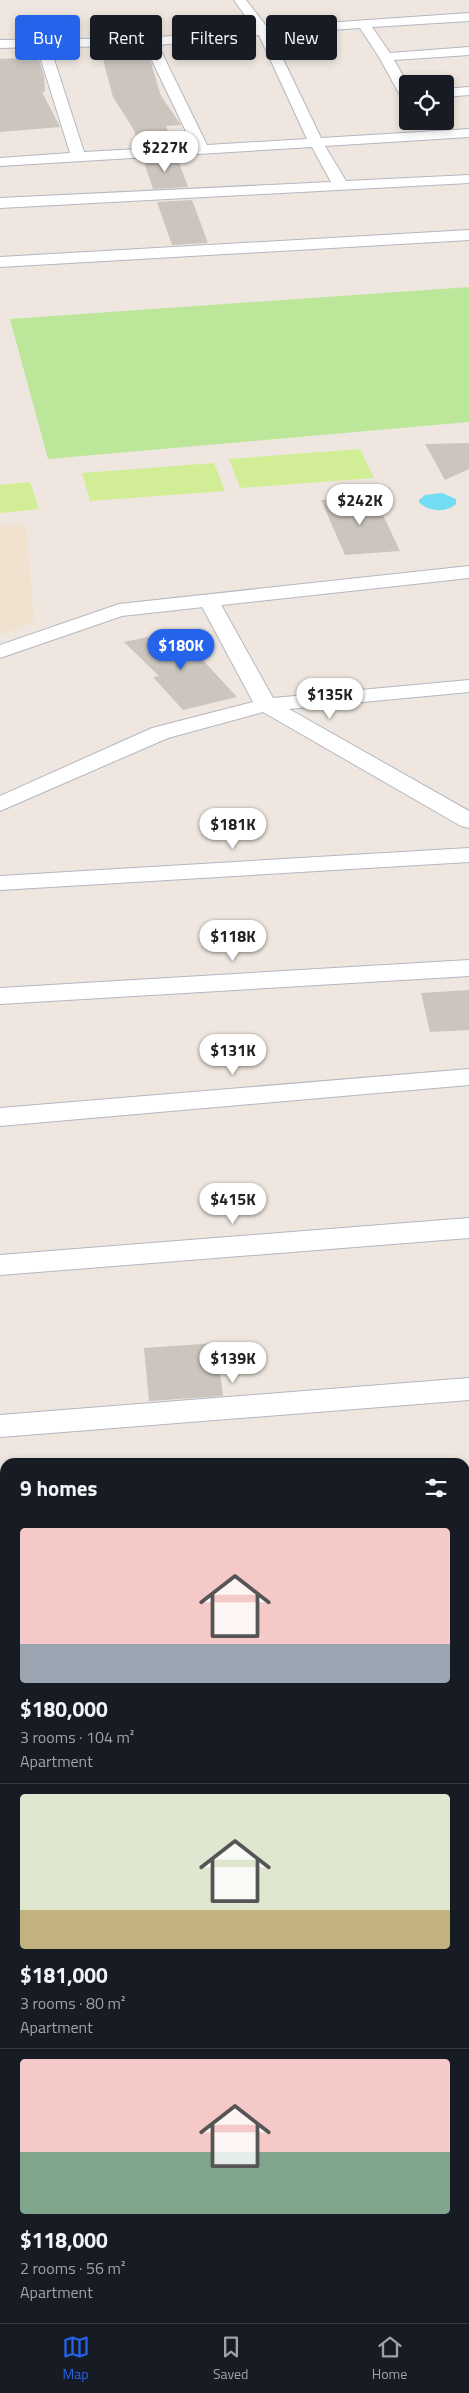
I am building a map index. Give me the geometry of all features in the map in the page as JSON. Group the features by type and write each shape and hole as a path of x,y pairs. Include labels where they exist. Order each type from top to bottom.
{"street":[{"path":"240,0 263,31 317,144 340,184"},
{"path":"162,41 263,31 469,17"},
{"path":"364,25 386,56 399,81"},
{"path":"0,44 15,44"},
{"path":"386,56 469,51"},
{"path":"47,60 78,157"},
{"path":"159,60 202,150"},
{"path":"454,92 469,91"},
{"path":"431,130 435,135"},
{"path":"0,162 317,144 469,133"},
{"path":"0,203 469,178"},
{"path":"0,262 469,235"},
{"path":"0,652 119,610 469,572"},
{"path":"209,601 266,705 469,820"},
{"path":"0,804 160,733 266,705 469,686"},
{"path":"0,883 469,855"},
{"path":"0,996 469,968"},
{"path":"0,1117 469,1077"},
{"path":"0,1265 469,1228"},
{"path":"0,1426 469,1389"}],"shaded area":[{"path":"26,524 34,621 0,635 0,526"}],"green space":[{"path":"469,287 469,422 48,459 10,319"},
{"path":"360,449 374,478 240,488 229,459"},
{"path":"214,463 225,491 90,501 82,473"},
{"path":"30,482 39,509 0,513 0,485"}],"water":[{"path":"442,493 456,499 456,504 447,509 437,510 427,508 419,502 425,495"}],"building":[{"path":"0,59 39,60 44,76 45,92 42,92 60,127 0,132"},
{"path":"103,60 150,60 161,96 181,125 166,126 173,145 139,147 134,130 113,97"},
{"path":"177,157 188,187 153,189 143,159"},
{"path":"192,200 208,243 172,245 157,202"},
{"path":"469,443 469,469 445,480 425,444"},
{"path":"374,496 400,551 345,555 321,500"},
{"path":"176,631 237,697 183,710 153,677 159,676 124,642"},
{"path":"469,990 469,1030 430,1032 421,993"},
{"path":"216,1343 223,1396 149,1401 144,1348"}]}
